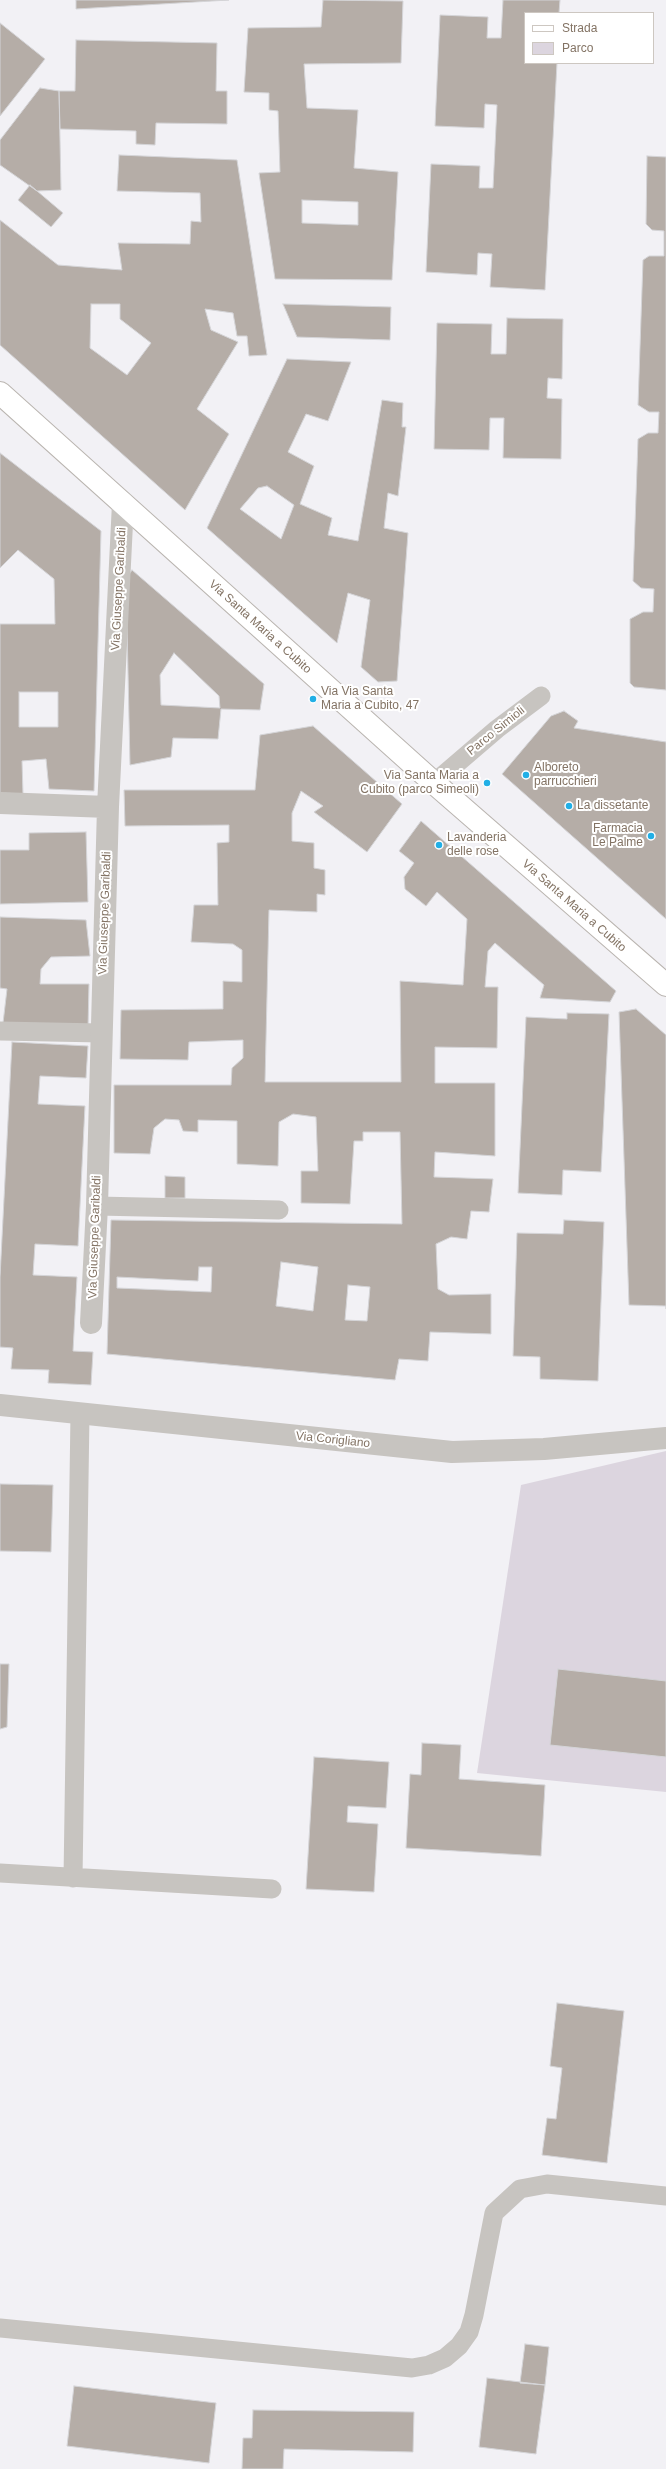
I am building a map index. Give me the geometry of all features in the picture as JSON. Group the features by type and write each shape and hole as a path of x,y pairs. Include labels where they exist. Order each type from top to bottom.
{"main road":[{"name":"Via Santa Maria a Cubito","path":"0,393 434,783 666,985"}],"street":[{"name":"Via Giuseppe Garibaldi","path":"91,1323 97,1206 108,807 123,503"},
{"path":"0,803 108,807"},
{"name":"Via Corigliano","path":"0,1405 452,1452 544,1449 666,1438"}],"lane":[{"name":"Parco Simioli","path":"434,783 497,728 541,696"},
{"path":"0,1031 101,1033"},
{"path":"97,1206 279,1210"},
{"path":"73,1878 80,1414"},
{"path":"0,1873 272,1889"},
{"path":"0,2328 412,2368 430,2365 445,2358 459,2346 469,2332 474,2315 494,2213 520,2189 547,2184 666,2196"}],"green space":[{"path":"666,1451 666,1792 477,1773 521,1485"}],"building":[{"path":"76,0 229,0 76,9"},
{"path":"323,0 403,1 401,63 304,64 307,108 358,110 354,168 398,172 392,280 275,279 259,173 280,172 278,111 269,110 269,93 244,92 248,28 321,27","holes":["302,200 358,202 358,225 302,223"]},
{"path":"503,0 560,0 559,12 524,12 524,64 557,64 545,290 490,287 492,254 478,253 477,275 426,272 431,164 480,166 479,188 493,188 497,105 485,104 484,128 435,126 440,15 488,17 487,38 501,38"},
{"path":"0,23 45,59 0,116"},
{"path":"76,40 217,43 216,91 227,91 227,124 156,123 155,145 136,144 136,131 60,129 59,91 75,91"},
{"path":"40,88 59,91 61,190 37,191 0,165 0,140"},
{"path":"119,155 237,160 267,355 249,356 247,336 237,336 233,313 205,309 211,330 238,342 197,409 229,434 185,510 0,345 0,220 58,265 122,270 118,243 190,244 191,221 201,222 200,193 117,191","holes":["91,304 120,304 120,319 151,343 127,375 90,348"]},
{"path":"647,156 666,157 666,690 634,687 630,683 630,619 643,612 653,612 654,589 641,588 633,581 638,439 648,433 658,433 659,412 649,412 638,405 643,260 649,256 664,256 664,231 652,230 646,224"},
{"path":"30,185 63,213 51,227 18,200"},
{"path":"283,304 391,307 390,340 297,337"},
{"path":"507,318 563,319 562,379 548,378 547,398 562,399 561,459 503,458 504,418 490,418 489,450 434,449 437,323 492,324 491,354 506,354"},
{"path":"287,359 351,362 328,421 306,414 288,452 314,466 300,504 332,518 328,535 358,541 382,400 403,403 402,427 406,427 398,496 388,493 384,528 408,533 397,681 378,682 361,667 370,600 348,593 337,643 207,528","holes":["267,486 294,505 281,539 240,509 258,488"]},
{"path":"0,453 101,531 94,791 49,789 46,759 22,761 23,794 0,793 0,624 55,624 54,579 18,550 0,568","holes":["19,692 58,692 58,727 19,727"]},
{"path":"132,570 264,684 260,710 221,709 218,739 173,738 171,757 130,765 126,579","holes":["174,653 219,696 220,708 161,705 160,675"]},
{"path":"564,711 578,721 574,728 666,742 666,919 502,774 551,716"},
{"path":"313,726 402,804 367,852 314,812 323,806 301,791 292,813 292,841 314,843 314,868 325,870 325,895 317,894 317,912 269,910 265,1082 401,1082 400,981 463,985 467,919 437,892 426,906 405,889 404,877 414,863 399,851 421,821 616,991 610,1002 540,998 544,985 495,943 488,951 485,987 498,987 497,1048 435,1047 435,1083 495,1083 495,1156 435,1152 434,1177 493,1179 489,1212 471,1211 467,1239 451,1237 436,1244 438,1289 449,1295 491,1294 491,1334 430,1332 428,1361 399,1359 395,1380 107,1354 111,1220 402,1224 400,1132 363,1132 363,1141 354,1141 350,1204 301,1203 301,1171 318,1171 316,1117 293,1114 279,1122 278,1166 237,1164 237,1121 198,1120 198,1132 183,1131 179,1120 165,1119 154,1128 150,1154 114,1153 114,1085 231,1085 232,1068 243,1058 243,1040 189,1042 188,1060 120,1059 121,1010 223,1009 223,981 242,982 242,950 233,944 191,942 194,905 218,905 217,843 229,842 229,825 125,826 124,790 255,790 260,735","holes":["281,1262 318,1267 313,1311 276,1306","199,1267 212,1267 211,1292 117,1288 117,1277 198,1281","348,1285 370,1287 367,1321 345,1320"]},
{"path":"86,832 88,902 0,904 0,850 29,850 29,833"},
{"path":"0,917 86,920 90,956 51,957 41,969 40,984 89,984 88,1028 3,1023 7,989 0,988"},
{"path":"636,1009 666,1035 666,1306 629,1305 619,1012"},
{"path":"567,1013 609,1014 601,1172 563,1170 562,1195 518,1193 526,1017 567,1019"},
{"path":"12,1042 88,1046 86,1078 40,1076 38,1104 85,1106 78,1246 35,1244 33,1275 77,1277 73,1351 93,1352 91,1385 48,1383 49,1370 11,1369 13,1348 0,1347 0,1277"},
{"path":"165,1176 185,1177 185,1198 165,1198"},
{"path":"564,1220 604,1222 598,1381 540,1379 540,1357 513,1356 517,1233 563,1234"},
{"path":"0,1484 53,1485 51,1552 0,1551"},
{"path":"0,1664 9,1664 7,1727 0,1729"},
{"path":"558,1669 666,1681 666,1757 550,1745"},
{"path":"422,1743 461,1745 459,1779 545,1785 541,1856 406,1848 410,1774 421,1775"},
{"path":"314,1757 389,1762 386,1808 348,1806 347,1822 378,1824 374,1892 306,1889"},
{"path":"557,2003 624,2011 607,2163 542,2155 547,2118 556,2119 562,2068 550,2066"},
{"path":"525,2344 549,2347 545,2385 520,2383"},
{"path":"487,2378 545,2385 536,2454 479,2447"},
{"path":"74,2386 216,2403 209,2463 67,2446"},
{"path":"253,2410 414,2412 413,2452 284,2449 283,2469 242,2469 243,2438 252,2438"}],"place":[{"name":"Via Via Santa Maria a Cubito, 47","path":"313,699"},
{"name":"Alboreto parrucchieri","path":"526,775"},
{"name":"Via Santa Maria a Cubito (parco Simeoli)","path":"487,783"},
{"name":"La dissetante","path":"569,806"},
{"name":"Farmacia Le Palme","path":"651,836"},
{"name":"Lavanderia delle rose","path":"439,845"}]}
